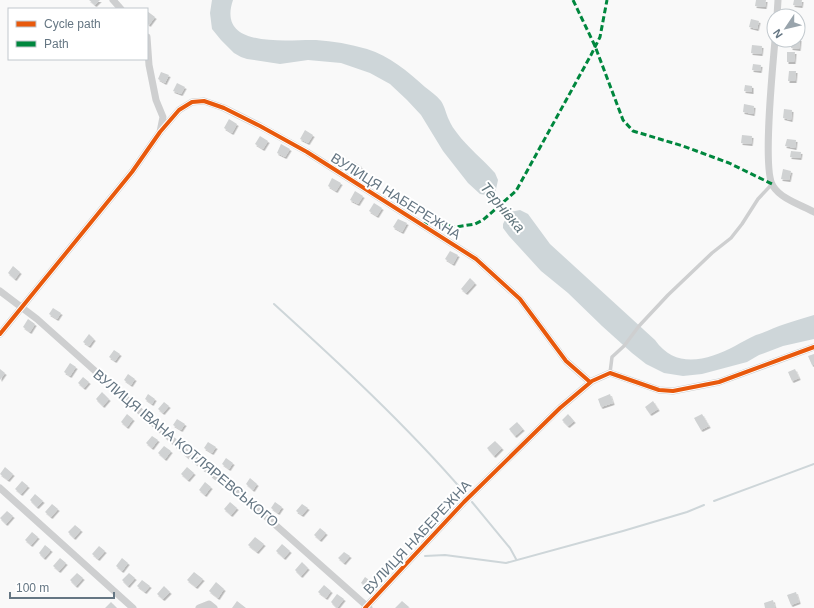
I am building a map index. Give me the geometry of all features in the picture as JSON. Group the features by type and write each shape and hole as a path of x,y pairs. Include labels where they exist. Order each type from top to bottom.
{"street":[{"path":"113,0 120,8"},
{"path":"775,48 769,138 769,175 772,184 785,197 814,212"},
{"path":"148,51 149,65 156,100 163,117 160,132"},
{"name":"ВУЛИЦЯ НАБЕРЕЖНА","path":"0,334 132,172 160,132 179,110 192,102 204,101 224,108 307,152 476,259 520,299 566,361 590,382"},
{"name":"ВУЛИЦЯ ІВАНА КОТЛЯРЕВСЬКОГО","path":"0,291 37,319 189,455 262,513 338,579 367,607"},
{"path":"610,374 642,383 659,390 673,391 718,382 814,347"},
{"name":"ВУЛИЦЯ НАБЕРЕЖНА","path":"367,607 464,502 560,408 590,382 610,374"},
{"path":"0,488 133,608"},
{"path":"199,608 209,604 214,608"}],"lane":[{"path":"610,374 612,357 624,346 639,326 684,279 731,238 758,199 772,184"}],"water":[{"name":"Тернівка","path":"212,0 233,0 231,16 235,27 244,34 273,40 316,40 354,46 375,52 391,60 405,70 441,101 450,122 457,133 495,173 498,180 495,194 510,212 520,210 528,214 550,244 663,349 673,356 693,360 714,355 781,325 814,315 814,339 783,346 759,355 747,362 702,374 683,376 664,373 646,364 602,326 568,293 541,271 509,236 503,228 503,224 508,214 492,196 480,194 468,183 443,151 421,115 390,84 370,73 341,63 308,60 280,64 241,57 234,53 212,29 210,13"}],"building":[{"path":"89,0 100,0 95,5"},
{"path":"756,0 766,0 765,7 755,6"},
{"path":"794,0 802,0 801,6 793,5"},
{"path":"148,12 155,17 149,25 148,24"},
{"path":"751,19 759,21 757,29 749,27"},
{"path":"752,45 762,46 761,54 751,53"},
{"path":"787,52 795,52 794,62 787,62"},
{"path":"753,64 761,65 760,71 752,70"},
{"path":"789,71 796,71 795,81 788,81"},
{"path":"161,72 169,75 165,83 158,79"},
{"path":"177,83 185,87 181,94 173,91"},
{"path":"745,85 752,86 752,92 744,91"},
{"path":"744,104 754,106 753,114 743,112"},
{"path":"784,109 792,110 791,120 783,118"},
{"path":"229,119 237,124 232,133 224,128"},
{"path":"305,130 313,135 308,143 300,139"},
{"path":"742,135 752,136 751,144 741,143"},
{"path":"260,136 268,141 263,149 255,144"},
{"path":"787,139 796,140 795,148 785,146"},
{"path":"281,144 290,149 285,157 277,153"},
{"path":"791,151 801,152 800,158 790,157"},
{"path":"354,162 362,167 358,175 349,170"},
{"path":"783,169 791,171 789,180 781,179"},
{"path":"332,178 341,183 336,191 328,186"},
{"path":"355,191 363,196 358,204 350,200"},
{"path":"374,203 382,208 377,216 369,211"},
{"path":"398,219 407,223 402,232 393,227"},
{"path":"450,251 458,255 453,264 445,259"},
{"path":"13,266 20,272 15,279 8,273"},
{"path":"470,278 475,283 466,293 461,289"},
{"path":"53,308 61,313 57,319 49,314"},
{"path":"28,319 35,324 30,332 23,327"},
{"path":"89,334 94,339 89,346 83,342"},
{"path":"114,350 120,354 115,361 109,357"},
{"path":"814,354 814,365 812,365 808,356"},
{"path":"70,363 76,367 70,376 64,372"},
{"path":"0,369 5,373 0,380"},
{"path":"795,369 799,378 792,381 788,372"},
{"path":"128,374 135,379 131,385 124,380"},
{"path":"83,377 89,382 84,388 78,383"},
{"path":"102,392 109,399 103,406 96,399"},
{"path":"148,394 155,399 152,404 145,399"},
{"path":"610,394 613,403 601,407 598,399"},
{"path":"653,401 658,409 650,414 645,407"},
{"path":"164,402 169,406 163,413 158,409"},
{"path":"127,414 133,419 127,427 121,422"},
{"path":"568,414 574,421 568,426 562,420"},
{"path":"702,414 709,426 701,430 694,418"},
{"path":"177,419 185,424 181,430 173,425"},
{"path":"517,422 523,429 515,436 509,429"},
{"path":"152,436 158,440 152,448 146,443"},
{"path":"495,441 502,448 494,456 487,448"},
{"path":"208,442 216,447 212,453 204,448"},
{"path":"164,446 171,451 165,459 158,453"},
{"path":"226,458 233,463 229,469 222,464"},
{"path":"5,467 13,474 8,480 0,474"},
{"path":"187,467 194,473 188,480 181,474"},
{"path":"250,478 257,484 253,490 246,484"},
{"path":"22,481 28,486 21,494 15,489"},
{"path":"205,482 211,487 205,495 199,490"},
{"path":"35,494 43,501 37,507 30,500"},
{"path":"230,502 237,508 231,515 224,509"},
{"path":"275,502 282,507 278,513 271,508"},
{"path":"52,504 58,509 51,517 45,512"},
{"path":"302,504 308,508 302,515 296,511"},
{"path":"7,511 13,516 6,524 0,518"},
{"path":"75,525 81,530 74,538 68,532"},
{"path":"320,528 326,533 320,540 314,535"},
{"path":"32,532 38,537 31,545 25,540"},
{"path":"255,537 264,544 257,552 248,545"},
{"path":"282,544 290,551 284,558 276,551"},
{"path":"45,545 51,550 44,558 39,553"},
{"path":"99,546 105,551 98,559 92,554"},
{"path":"344,552 350,556 344,563 338,558"},
{"path":"60,558 66,563 59,571 53,566"},
{"path":"122,558 128,563 122,571 116,566"},
{"path":"302,562 308,568 301,576 295,570"},
{"path":"194,572 203,579 196,587 187,580"},
{"path":"77,573 83,578 76,586 70,580"},
{"path":"129,573 135,578 128,586 122,580"},
{"path":"365,577 372,582 369,588 361,583"},
{"path":"142,580 150,586 145,592 137,586"},
{"path":"216,582 224,589 218,598 209,591"},
{"path":"324,585 331,591 326,598 318,592"},
{"path":"164,586 170,592 163,599 157,594"},
{"path":"796,592 799,602 791,605 787,595"},
{"path":"337,594 344,599 337,608 331,602"},
{"path":"773,600 775,608 765,608 764,603"},
{"path":"237,601 246,608 232,608"},
{"path":"402,601 409,607 395,608"},
{"path":"111,602 117,608 105,608"}],"waterway":[{"path":"274,304 347,371 395,418 463,491"},
{"path":"714,501 814,464"},
{"path":"472,502 510,548 516,559"},
{"path":"425,556 445,555 506,563 623,531 687,512 704,505"}],"marked path":[{"path":"573,0 595,46 623,120 633,131 683,146 729,163 772,184"},
{"path":"422,224 432,223 456,227 475,224 483,220 516,191 600,37 607,0"}],"cycle path":[{"path":"0,334 132,172 160,132 179,110 192,102 204,101 224,108 307,152 476,259 520,299 566,361 590,382"},
{"path":"365,608 464,502 560,408 592,381 610,373 659,390 673,391 719,382 814,347"}]}
